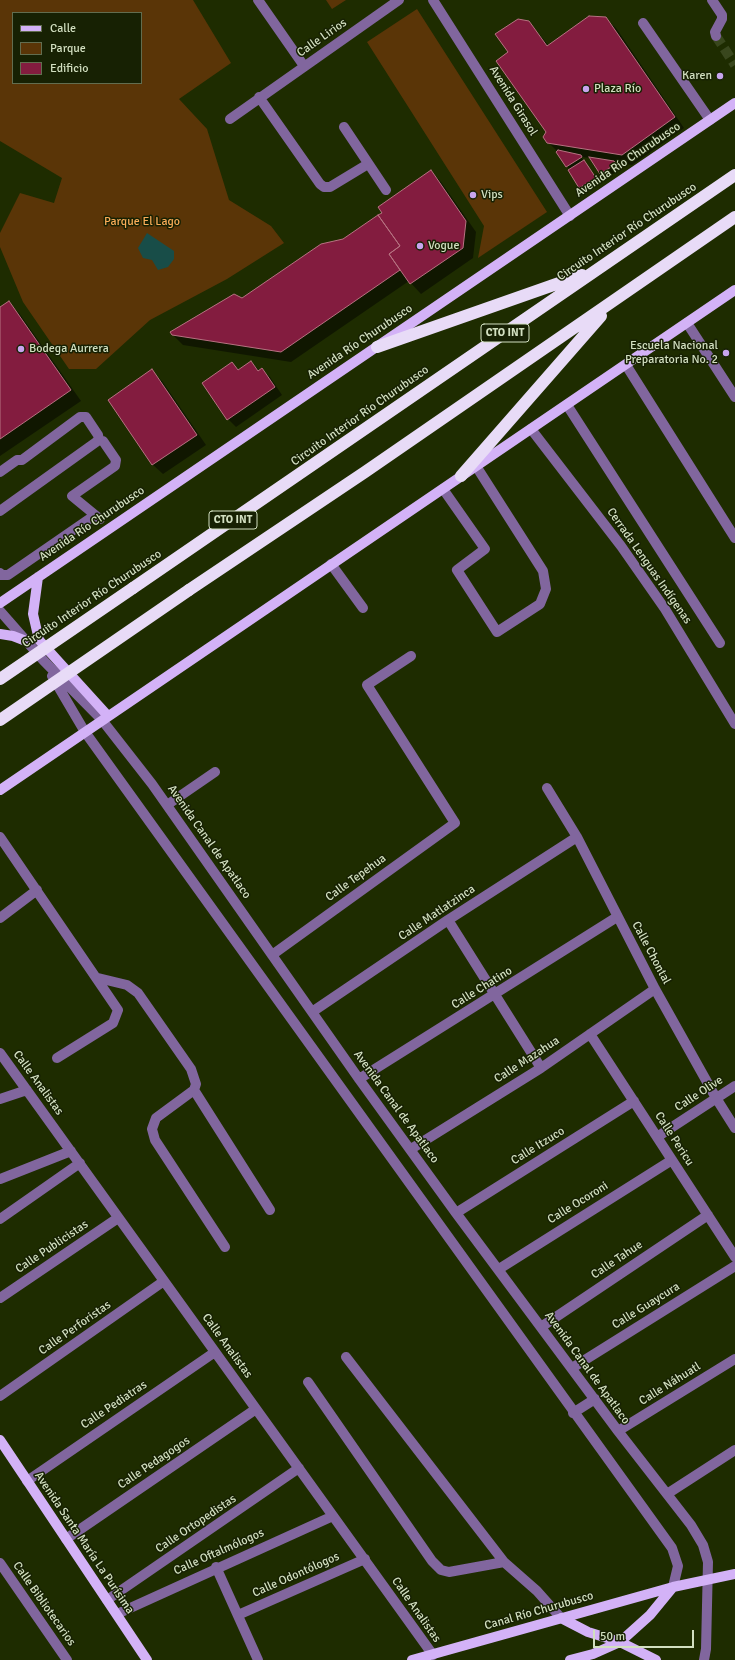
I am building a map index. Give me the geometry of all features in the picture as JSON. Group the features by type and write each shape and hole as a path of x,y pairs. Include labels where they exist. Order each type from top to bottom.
{"highway":[{"name":"Circuito Interior Río Churubusco","path":"0,679 735,175"},
{"name":"CTO INT","path":"0,720 619,298 735,217"},
{"path":"377,347 597,270"},
{"path":"461,476 492,443 585,334 619,298"}],"main road":[{"name":"Avenida Río Churubusco","path":"0,603 735,103"},
{"path":"0,790 735,290"},
{"path":"38,577 33,614 39,640 105,718"},
{"path":"0,634 14,636 26,641"},
{"name":"Avenida Santa María La Purísima","path":"0,1440 147,1660"},
{"name":"Canal Río Churubusco","path":"412,1660 674,1587 709,1578 735,1574"},
{"path":"570,1660 593,1654 620,1642 650,1615 674,1587"},
{"path":"561,1618 588,1632 620,1642 656,1660"}],"street":[{"path":"258,0 304,66"},
{"name":"Calle Lirios","path":"230,119 399,0"},
{"name":"Avenida Girasol","path":"433,0 570,216"},
{"path":"712,0 722,15 722,19 715,32 716,36"},
{"path":"643,23 710,120"},
{"path":"259,98 324,188 330,187 368,164"},
{"path":"344,127 386,190"},
{"path":"687,323 735,397"},
{"path":"626,365 735,538"},
{"path":"567,405 720,643"},
{"path":"0,472 17,460 22,460 80,417 86,417 98,435 99,440 103,441 116,460 115,466 72,496 97,517 8,575 2,575 0,573"},
{"name":"Cerrada Lenguas Indígenas","path":"531,429 626,552 665,609 735,724"},
{"path":"0,511 99,440"},
{"path":"443,489 485,549 457,570 497,632 540,604 546,589 543,571 476,466"},
{"path":"331,564 363,608"},
{"name":"Avenida Canal de Apatlaco","path":"0,611 43,660 105,718 456,1214 499,1269 618,1431 691,1525 703,1545 708,1562 709,1578 704,1660"},
{"name":"Calle Tepehua","path":"272,955 455,823 367,685 411,656"},
{"name":"Avenida Canal de Apatlaco","path":"43,660 85,732 573,1413 672,1548 678,1566 674,1587"},
{"path":"167,805 214,772"},
{"name":"Calle Chontal","path":"547,788 577,837 656,989 716,1098 735,1128"},
{"path":"0,837 98,978 118,1010 114,1023 57,1058"},
{"name":"Calle Matlatzinca","path":"312,1012 448,920 577,837"},
{"path":"0,918 37,890"},
{"name":"Calle Chatino","path":"359,1079 494,996 618,917"},
{"path":"448,920 494,996 541,1068"},
{"path":"98,978 127,985 138,993 192,1069 196,1084 194,1090 156,1118 152,1130 155,1140 225,1247"},
{"name":"Calle Mazahua","path":"411,1149 541,1068 656,989"},
{"name":"Calle Pericu","path":"590,1034 735,1257"},
{"name":"Calle Analistas","path":"0,1053 300,1468 433,1655"},
{"name":"Calle Olive","path":"657,1137 735,1086"},
{"path":"0,1099 27,1090"},
{"path":"194,1090 270,1210"},
{"name":"Calle Itzuco","path":"456,1214 634,1101"},
{"path":"0,1180 71,1151"},
{"name":"Calle Ocoroni","path":"499,1269 672,1160"},
{"path":"0,1219 80,1164"},
{"name":"Calle Tahue","path":"541,1328 708,1215"},
{"name":"Calle Publicistas","path":"0,1298 118,1218"},
{"name":"Calle Guaycura","path":"572,1368 735,1266"},
{"name":"Calle Perforistas","path":"0,1396 164,1281"},
{"name":"Calle Pediatras","path":"27,1481 215,1352"},
{"path":"346,1357 504,1562 536,1591 561,1618"},
{"name":"Calle Náhuatl","path":"618,1431 735,1359"},
{"path":"308,1382 432,1561 441,1570 449,1572 504,1562"},
{"path":"573,1413 595,1399"},
{"name":"Calle Pedagogos","path":"66,1538 256,1409"},
{"path":"667,1494 735,1450"},
{"name":"Calle Ortopedistas","path":"107,1600 300,1468"},
{"name":"Calle Oftalmólogos","path":"117,1614 216,1567 333,1516"},
{"name":"Calle Odontólogos","path":"238,1615 365,1559"},
{"name":"Calle Bibliotecarios","path":"0,1563 67,1660"},
{"path":"216,1567 258,1660"}],"green space":[{"name":"Parque El Lago","path":"0,0 193,0 231,63 179,99 207,129 229,200 271,226 284,243 227,279 150,320 96,369 69,369 23,302 0,247 0,233 20,193 54,203 62,178 0,141"},
{"path":"326,0 346,0 332,9"},
{"path":"417,9 547,212 478,258 484,226 367,42"}],"water":[{"path":"147,233 174,251 174,259 168,267 158,270 152,260 143,258 138,248"}],"building":[{"name":"Plaza Río","path":"589,16 606,17 675,117 622,155 547,143 543,137 546,132 496,61 508,52 495,34 518,19 529,21 547,46"},
{"path":"558,150 581,155 582,157 566,167 556,152"},
{"path":"589,157 614,161 616,164 600,174"},
{"path":"584,160 596,178 579,188 568,170"},
{"path":"431,170 466,221 463,248 410,284 389,254 400,246 378,215 382,213 378,207"},
{"path":"378,215 400,246 389,254 400,270 281,352 172,335 170,332 234,294 242,298 321,244 343,239"},
{"name":"Bodega Aurrera","path":"9,301 71,390 0,439 0,307"},
{"path":"251,361 258,371 262,368 275,387 227,420 202,383 232,362 238,370"},
{"path":"152,369 197,435 152,465 108,400"}],"tunnel":[{"path":"716,36 735,65"}],"place":[{"name":"Karen","path":"720,76"},
{"name":"Plaza Río","path":"586,89"},
{"name":"Vips","path":"473,195"},
{"name":"Vogue","path":"420,246"},
{"name":"Bodega Aurrera","path":"21,349"},
{"name":"Escuela Nacional Preparatoria No. 2","path":"726,353"}]}
